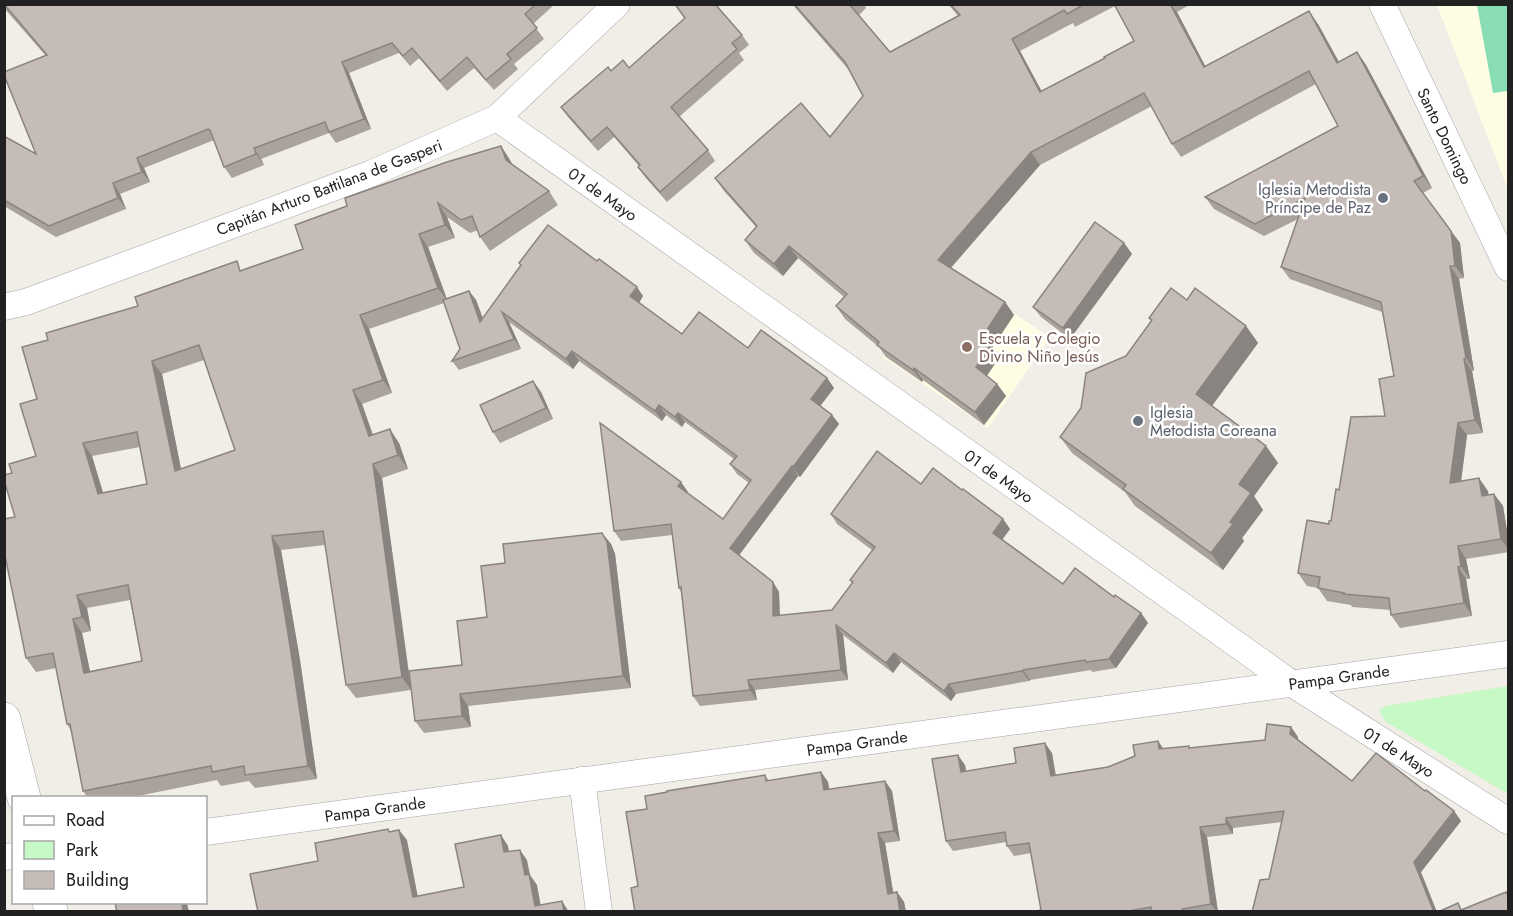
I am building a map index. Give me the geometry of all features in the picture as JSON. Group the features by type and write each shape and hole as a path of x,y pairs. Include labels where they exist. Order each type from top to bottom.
{"street":[{"name":"Capitán Arturo Battilana de Gasperi","path":"4,308 26,302 370,174 497,118 617,4"},
{"name":"Santo Domingo","path":"1382,4 1509,267"},
{"name":"01 de Mayo","path":"497,118 1291,683 1509,821"},
{"name":"Pampa Grande","path":"207,832 1509,654"},
{"path":"4,719 23,796"},
{"path":"582,780 599,912"}],"shaded area":[{"path":"1437,5 1508,5 1508,190"},
{"name":"Escuela y Colegio Divino Niño Jesús","path":"951,272 1050,337 988,428 883,357"}],"green space":[{"path":"1477,5 1508,5 1508,91 1493,93"},
{"path":"1508,686 1508,794 1386,722 1379,711 1385,706"}],"building":[{"path":"4,4 536,4 525,14 537,28 507,54 511,59 486,80 467,57 440,81 412,48 403,56 392,43 342,62 364,119 329,132 325,122 254,148 256,154 224,167 208,129 137,158 142,172 113,183 118,198 49,226 4,200 4,136 36,154 4,72 47,55"},
{"path":"675,4 715,4 742,35 732,43 737,49 671,107 708,150 660,192 607,127 591,141 561,107 608,67 611,71 623,60 629,68 685,18"},
{"path":"794,4 849,4 890,52 960,15 950,4 1085,4 1067,14 1064,10 1012,39 1040,92 1134,41 1114,4 1170,4 1204,67 1309,11 1337,63 1357,52 1423,176 1414,181 1451,231 1455,266 1450,266 1475,420 1458,423 1450,483 1479,478 1482,496 1494,494 1501,539 1458,546 1461,566 1458,567 1464,603 1391,615 1389,598 1343,594 1318,588 1320,577 1298,573 1307,520 1329,524 1331,521 1336,489 1339,490 1351,417 1385,416 1379,379 1394,376 1381,302 1281,267 1305,198 1255,224 1205,197 1338,126 1309,71 1172,144 1144,93 1031,152 938,260 1005,302 981,339 990,346 976,367 997,384 975,412 914,368 913,370 877,345 879,342 836,306 847,294 789,246 774,264 745,240 757,226 715,178 801,103 830,137 863,96 845,62"},
{"path":"501,146 506,160 549,191 480,237 472,216 461,220 438,203 445,225 419,234 438,288 360,315 383,380 353,390 369,436 390,429 398,455 373,464 402,677 346,685 323,531 272,536 308,766 245,775 244,766 212,772 211,766 83,791 53,653 26,658 4,551 4,519 15,517 4,475 12,473 9,464 36,456 20,404 37,399 22,347 48,340 46,333 138,306 135,297 237,261 240,271 303,249 295,225 347,206 345,198 447,162","holes":["199,345 235,450 175,471 152,361","137,432 147,484 98,494 83,443","128,585 142,661 84,673 73,619 82,617 77,595"]},
{"path":"1095,222 1124,243 1063,328 1033,307"},
{"path":"548,225 637,287 630,296 682,334 699,312 748,348 761,330 827,378 811,399 832,415 730,548 773,582 773,616 832,610 853,582 850,580 875,547 831,514 877,451 921,484 933,468 963,489 1003,519 993,533 1063,584 1075,568 1114,597 1115,595 1141,613 1109,659 1086,662 1085,660 949,684 944,691 894,653 886,663 836,625 841,670 748,680 750,690 693,696 681,587 679,588 671,524 614,531 600,423 681,482 678,486 723,519 751,480 730,464 737,456 678,413 675,417 659,405 655,411 572,351 566,359 502,312 514,339 452,361 460,349 443,300 469,291 480,322 521,265 519,263"},
{"path":"1171,288 1187,300 1195,288 1246,326 1196,394 1266,446 1239,484 1251,493 1230,522 1233,524 1211,553 1123,489 1126,485 1060,437 1081,408 1086,373 1126,356 1152,320 1149,318"},
{"path":"533,381 546,408 493,432 480,405"},
{"path":"602,533 607,542 623,676 460,694 462,716 415,721 409,671 462,665 457,621 487,617 481,566 505,563 503,544"},
{"path":"1267,724 1291,727 1290,734 1352,781 1376,753 1454,811 1414,862 1434,912 1252,912 1260,880 1269,879 1284,811 1226,818 1226,824 1200,827 1211,904 1182,909 1183,912 1152,912 1151,907 1123,912 1032,912 1041,910 1029,843 1007,846 1005,832 946,841 932,759 958,755 961,772 1016,763 1014,748 1045,743 1051,776 1108,767 1135,756 1133,745 1158,741 1159,749 1189,746 1189,748 1265,740"},
{"path":"821,772 824,790 885,781 894,831 878,833 888,894 897,892 900,912 635,912 631,888 638,886 626,812 647,809 645,796 765,775 766,781"},
{"path":"388,829 389,832 399,830 413,897 464,887 455,844 501,835 504,852 520,850 525,875 529,874 535,906 562,901 564,912 258,912 250,874 318,861 315,843"},
{"path":"1506,892 1509,898 1509,912 1438,912 1458,903 1461,910"},
{"path":"115,904 182,904 183,912 117,912"}],"place":[{"name":"Iglesia Metodista Príncipe de Paz","path":"1383,198"},
{"name":"Escuela y Colegio Divino Niño Jesús","path":"967,347"},
{"name":"Iglesia Metodista Coreana","path":"1138,421"}]}
